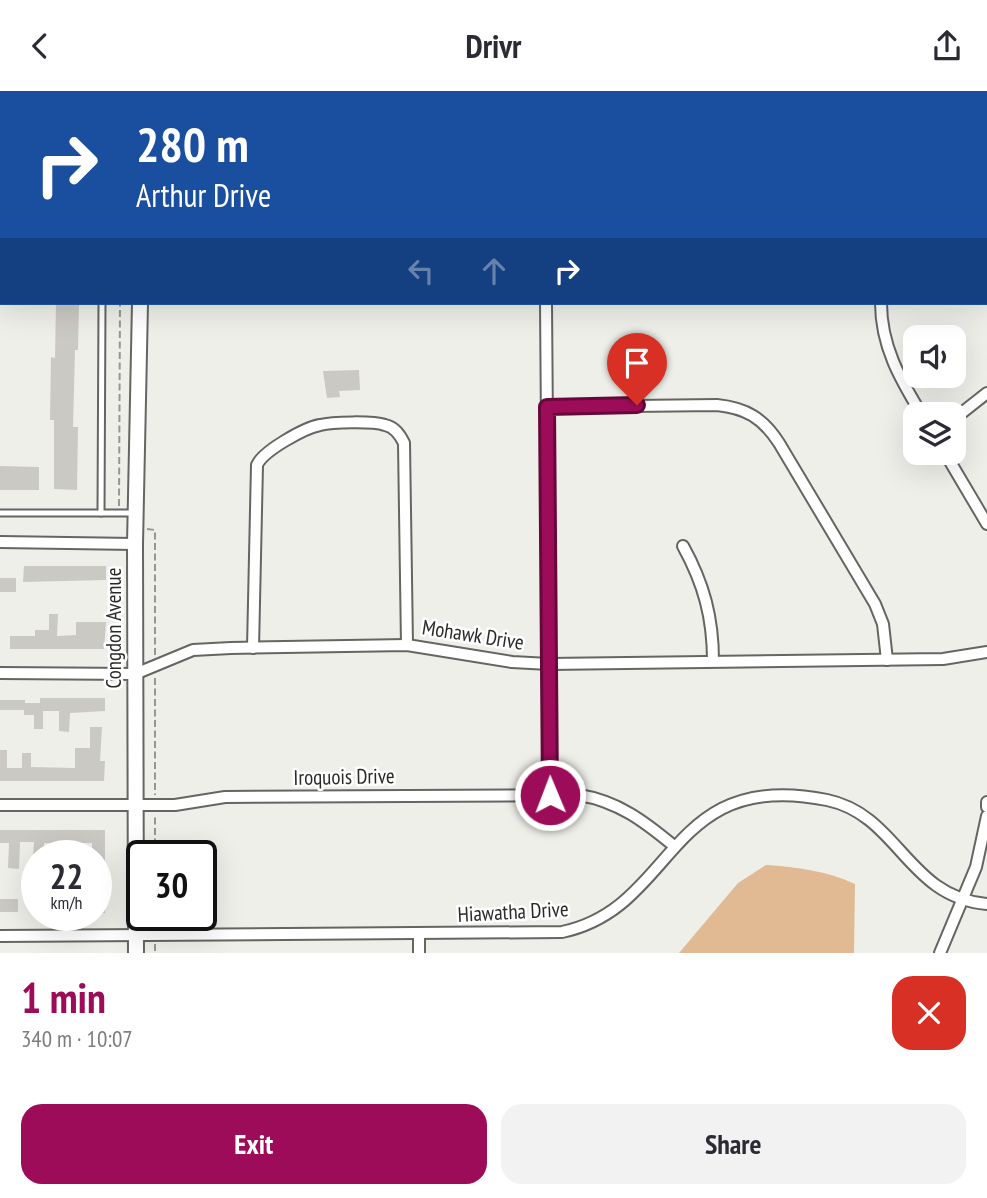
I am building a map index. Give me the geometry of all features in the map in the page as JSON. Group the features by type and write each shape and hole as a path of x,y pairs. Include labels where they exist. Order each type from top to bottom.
{"street":[{"name":"Congdon Avenue","path":"136,953 135,544 140,305"},
{"path":"547,305 550,795"},
{"path":"881,305 882,325 890,357 915,402"},
{"path":"966,410 987,393"},
{"path":"547,407 717,405 740,409 760,419 779,443 875,604 883,624 887,660"},
{"path":"253,647 257,465 265,453 314,427 328,424 387,425 398,433 404,443 407,645"},
{"path":"952,465 987,524"},
{"path":"0,542 135,544"},
{"path":"683,546 709,605 713,661"},
{"name":"Mohawk Drive","path":"0,673 135,674 193,650 253,647 407,645 512,662 549,664 947,659 987,652"},
{"name":"Iroquois Drive","path":"0,805 175,805 225,797 579,795 617,805 642,820 674,846"},
{"name":"Hiawatha Drive","path":"0,936 552,933 584,926 602,918 623,902 674,846 704,818 735,803 767,797 826,800 845,806 871,820 923,876 944,891 962,899 987,904"},
{"path":"987,801 987,807"},
{"path":"940,953 979,858 987,816"},
{"path":"419,935 419,953"}],"lane":[{"path":"101,513 102,305"},
{"path":"0,513 136,513"}],"path":[{"path":"119,507 120,305"},
{"path":"146,529 156,530 155,656"},
{"path":"155,677 156,798"},
{"path":"155,840 156,813"},
{"path":"155,947 155,953"}],"shaded area":[{"path":"766,865 812,870 855,884 854,953 679,953 738,883"}],"building":[{"path":"56,305 79,305 73,427 78,427 77,490 54,489 54,420 50,420 51,357 55,358"},
{"path":"359,370 360,390 339,391 340,397 327,398 323,371"},
{"path":"0,466 39,467 39,490 0,490"},
{"path":"24,566 106,566 106,580 23,582"},
{"path":"0,578 16,578 16,592 0,592"},
{"path":"49,614 58,614 57,636 76,635 76,622 106,622 104,649 10,649 10,636 35,636 35,630 49,630"},
{"path":"40,698 105,698 105,711 70,713 69,732 59,731 59,711 43,711 43,729 34,729 34,715 24,715 24,710 0,710 0,700 40,703"},
{"path":"90,727 102,727 100,761 105,761 104,781 0,781 0,750 7,750 7,768 22,768 22,753 31,753 31,767 75,768 75,748 90,748"},
{"path":"0,830 105,830 105,840 21,840 19,869 8,868 9,843 0,843"},
{"path":"0,899 18,899 18,912 0,912"}],"route":[{"path":"550,795 547,407 637,405"}]}
